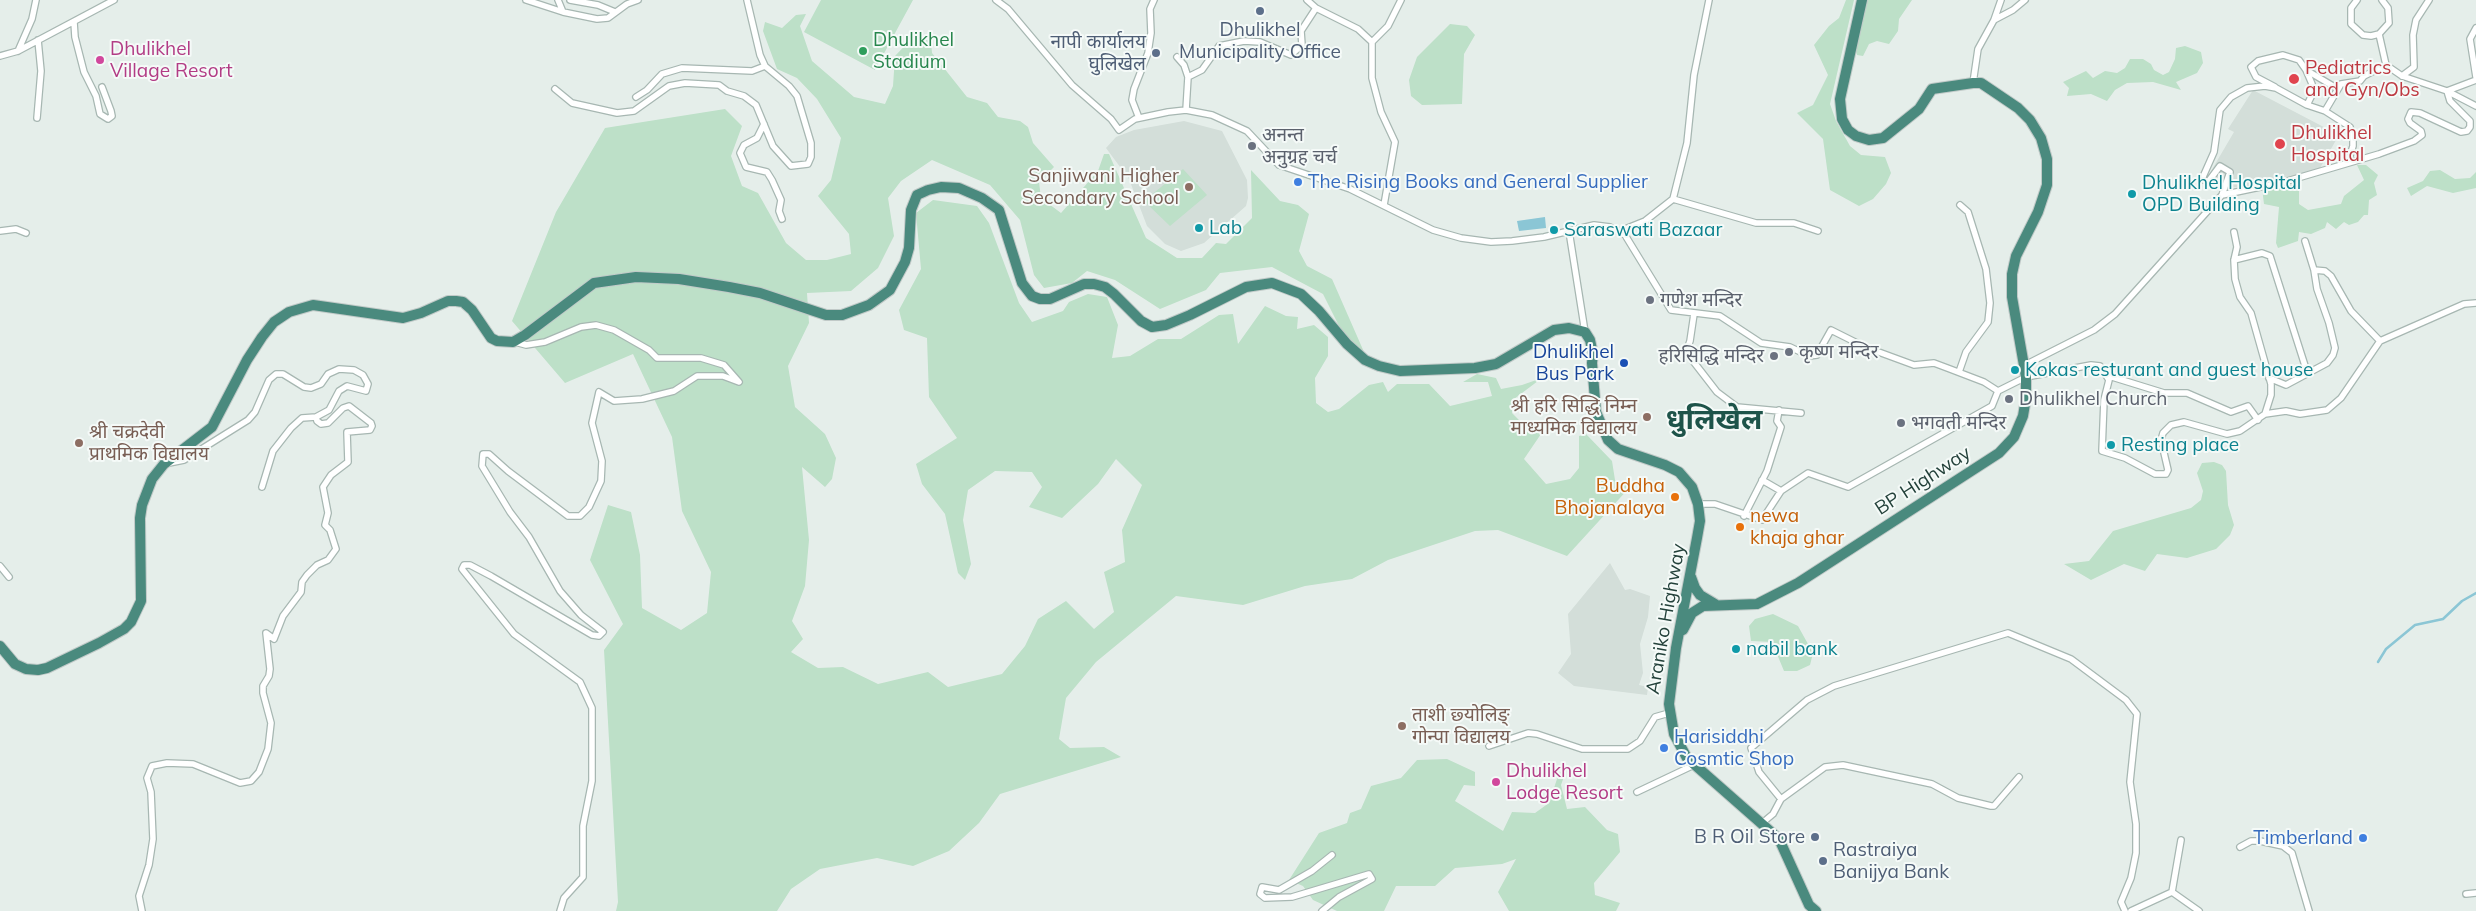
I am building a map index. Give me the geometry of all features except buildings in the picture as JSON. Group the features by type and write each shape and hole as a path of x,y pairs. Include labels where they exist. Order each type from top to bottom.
{"highway":[{"path":"1862,0 1840,99 1842,119 1848,130 1856,136 1869,140 1883,138 1919,109 1932,89 1956,83 1973,82"},
{"name":"BP Highway","path":"1676,648 1692,613 1703,606 1746,606 1769,600 1999,453 2014,437 2023,416 2026,398 2026,377 2012,297 2012,274 2016,256 2038,212 2047,185 2047,159 2041,138 2030,120 2018,108 1981,83 1973,82"},
{"path":"0,646 15,664 26,669 38,670 99,643 124,629 131,622 141,601 142,505 152,479 164,464 212,427 247,360 274,322 289,312 313,305 403,318 421,313 448,301 464,302 472,310 491,338 498,341 513,342 594,283 636,277 679,279 745,290 826,315 842,315 856,311 879,300 890,290 905,262 909,248 913,202 922,192 941,187 969,191 999,210 1022,283 1032,296 1040,299 1050,299 1084,284 1094,284 1105,287 1141,321 1152,327 1166,325 1246,288 1272,283 1301,294 1319,311 1347,344 1365,360 1379,366 1400,371 1475,368 1496,364 1554,330 1569,328 1585,332"},
{"name":"Araniko Highway","path":"1585,332 1592,346 1598,420 1608,440 1618,449 1665,464 1680,472 1692,487 1698,504 1700,521 1676,648 1669,713 1677,743 1694,765 1779,839 1809,905 1816,911"},
{"path":"1690,574 1695,588 1700,595 1717,605"}],"street":[{"path":"18,51 32,19 36,0"},
{"path":"0,56 18,51 114,0"},
{"path":"526,0 563,12 597,19 608,18 615,12 638,0"},
{"path":"558,0 563,12"},
{"path":"570,0 576,0 615,12"},
{"path":"555,89 572,103 617,113 634,111 669,86 685,82 719,85 727,91 749,99 756,105 774,146 791,166 808,164 811,157 811,143 797,96 789,86 765,66 760,55 747,0"},
{"path":"996,0 1008,9 1072,85 1111,118 1119,130 1139,118 1186,110 1212,115 1247,131 1279,165 1292,171 1334,183 1384,205 1433,230 1473,240 1512,241 1601,225 1620,231 1634,248 1671,310 1720,316 1757,342 1790,347 1809,356 1817,355 1831,330 1865,347 1914,365 1934,363 1959,372 1998,391"},
{"path":"1139,118 1132,100 1134,89 1148,53 1151,33 1150,9 1154,0"},
{"path":"1307,0 1316,8 1358,29 1372,42"},
{"path":"1384,205 1395,142 1381,112 1372,78 1372,42 1388,26 1401,0"},
{"path":"1620,231 1645,221 1673,199 1687,143 1694,75 1709,0"},
{"path":"1973,82 1978,49 1994,20 2001,0"},
{"path":"1994,20 2013,10 2025,0"},
{"path":"2357,0 2351,8 2351,24 2362,35 2379,34 2389,23 2390,15 2388,8 2382,0"},
{"path":"2402,76 2414,67 2413,35 2416,20 2429,0"},
{"path":"1188,77 1202,70 1219,46 1226,43 1260,42 1291,55 1302,45 1301,31 1316,8"},
{"path":"74,22 75,37 84,72 96,96 100,114 108,119 112,116 102,87"},
{"path":"2447,91 2476,78 2470,40 2476,28"},
{"path":"2379,34 2386,65 2402,76 2447,91 2476,106"},
{"path":"37,118 41,71 38,40"},
{"path":"2307,105 2311,98 2312,84 2299,60 2283,56 2258,61 2251,68 2256,77 2272,84 2307,105 2325,110 2350,127 2353,136 2353,146 2348,162"},
{"path":"1177,57 1184,65 1188,77 1186,110"},
{"path":"2325,110 2341,84 2360,81 2364,76 2386,65"},
{"path":"636,97 647,90 662,74 682,68 752,71 765,66"},
{"path":"2306,70 2338,89"},
{"path":"2025,364 2094,330 2114,314 2222,195 2230,172 2220,166 2208,182 2202,179 2214,152 2220,110 2231,97 2247,88 2265,86 2276,88"},
{"path":"2222,195 2284,182 2379,154 2419,138 2421,131 2408,119 2411,112 2461,132 2467,131 2470,127 2470,121 2450,101 2447,91"},
{"path":"764,124 757,138 751,144 744,145 740,153 746,167 767,172 781,200 778,211 782,219"},
{"path":"1673,199 1756,223 1794,223 1818,231"},
{"path":"1959,372 1966,352 1988,322 1990,303 1986,269 1968,212 1960,205"},
{"path":"0,230 16,229 26,233"},
{"path":"1569,231 1585,332"},
{"path":"2109,376 2104,400 2102,452 2125,458 2155,474 2166,474 2168,470 2160,445 2163,433 2171,425 2184,422 2227,434 2240,431 2265,414 2271,395 2269,378 2251,313 2240,297 2234,260 2237,247 2234,232"},
{"path":"2269,378 2286,385 2307,372 2327,363 2333,355 2334,348 2329,323 2317,289 2314,270 2305,241"},
{"path":"2234,260 2262,253 2268,254 2272,258 2307,372"},
{"path":"2314,270 2325,271 2331,276 2351,311 2380,341"},
{"path":"2265,414 2286,411 2300,414 2327,410 2341,398 2380,341 2464,304 2476,303"},
{"path":"1694,314 1690,341 1686,352 1717,392 1737,407 1801,413"},
{"path":"513,342 526,345 545,342 581,327 596,325 614,330 649,350 657,358 701,358 719,363 724,365 739,382 723,376 697,376 674,392 642,399 614,401 599,392 592,423 602,462 601,481 589,507 580,516 568,516 508,472 489,454 483,454 482,466 510,512 529,537 560,591 582,615 603,632 599,636 592,635 492,576 470,566 464,565 462,569 514,634 580,682 592,708 592,780 583,826 583,877 564,898 560,911"},
{"path":"1698,504 1715,504 1744,516 1762,520 1781,491 1808,473 1848,487 1992,406 1998,391 2026,377 2091,365 2100,366 2109,376 2164,393 2187,393 2231,412 2248,406 2258,420"},
{"path":"164,464 184,460 248,420 255,412 269,380 276,374 283,374 304,387 312,388 321,384 328,374 339,369 354,370 363,375 368,384 366,391 347,386 339,391 329,410 316,417 302,418 290,428 273,451 262,487"},
{"path":"142,911 140,896 149,865 153,839 151,792 147,778 152,766 167,763 193,764 240,783 251,781 259,772 268,749 271,723 263,686 269,676 270,669 266,633 274,639 283,616 301,592 302,582 317,565 328,560 336,549 330,530 326,525 328,513 323,487 331,475 348,462 347,432 370,430 372,426 371,422 348,406 343,408 328,423 321,424 316,417"},
{"path":"1744,516 1762,480 1781,427 1777,421 1779,410"},
{"path":"1762,480 1781,491"},
{"path":"0,566 9,577"},
{"path":"1781,799 1759,772 1751,748 1807,700 1834,686 2008,633 2071,659 2126,700 2137,714 2130,782 2136,824 2136,853 2131,878 2121,902 2125,911"},
{"path":"1489,746 1528,734 1537,734 1582,749 1628,749 1640,741 1655,718 1669,713"},
{"path":"1638,792 1694,765"},
{"path":"1761,824 1773,814 1781,799 1825,767 1843,765 1932,784 1958,798 1991,806 1994,806 2019,777"},
{"path":"2172,892 2181,840"},
{"path":"2240,847 2251,841 2260,841 2283,846 2292,853 2309,911"},
{"path":"1322,911 1338,896 1372,879 1369,874 1292,898 1266,898 1260,894 1262,887 1279,890 1312,871 1332,855"},
{"path":"2131,911 2172,892"},
{"path":"2172,892 2199,911"},
{"path":"2466,894 2476,893"}],"shaded area":[{"name":"Dhulikhel Hospital","path":"2253,90 2339,135 2320,168 2290,178 2239,187 2226,188 2207,178 2234,132 2228,129"},
{"name":"Sanjiwani Higher Secondary School","path":"1184,121 1222,131 1247,180 1248,198 1246,206 1204,243 1181,251 1165,244 1147,226 1129,179 1106,148 1116,137 1134,130"},
{"path":"1610,563 1625,590 1630,589 1650,596 1648,617 1640,644 1643,673 1639,685 1648,687 1647,695 1574,686 1558,673 1571,654 1568,614"}],"green space":[{"name":"Dhulikhel Stadium","path":"821,0 913,0 875,70 804,32"},
{"path":"1846,0 1854,0 1830,104 1836,121 1850,146 1861,155 1885,157 1891,173 1886,184 1873,199 1859,206 1830,190 1823,139 1797,113 1813,105 1828,75 1814,45 1829,26 1839,18"},
{"path":"1866,0 1912,0 1899,19 1898,31 1889,44 1877,41 1869,44 1863,56 1857,55 1855,48"},
{"path":"806,14 800,26 812,61 854,97 885,104 893,86 895,56 914,36 931,41 932,53 967,97 987,103 998,117 1020,121 1028,127 1033,143 1054,167 1039,182 1041,198 1061,213 1098,171 1104,154 1109,154 1146,238 1177,258 1202,258 1216,243 1226,244 1252,218 1251,170 1280,201 1298,205 1309,214 1299,251 1307,266 1332,279 1364,352 1342,332 1323,294 1272,267 1220,273 1206,290 1160,309 1115,280 1087,271 1072,283 1044,288 1034,275 1020,220 990,185 932,160 901,181 888,198 894,236 878,268 851,291 807,293 809,323 788,366 795,407 825,434 836,458 832,479 825,487 802,467 809,540 805,586 792,621 803,639 791,652 818,668 843,667 878,684 928,672 948,687 1002,674 1025,646 1038,619 1066,601 1094,629 1114,612 1104,572 1125,562 1122,530 1142,485 1116,459 1098,484 1062,518 1029,507 1042,487 1032,472 995,471 968,490 963,520 971,564 965,580 958,573 945,514 922,484 916,464 957,438 929,397 927,338 904,330 899,310 921,269 916,213 933,200 977,206 989,223 1019,303 1032,322 1063,311 1069,302 1088,294 1107,297 1118,325 1112,358 1130,356 1158,339 1181,339 1219,315 1233,314 1238,344 1265,306 1286,316 1298,317 1297,329 1314,325 1328,337 1328,356 1315,378 1316,403 1328,412 1339,409 1369,385 1383,382 1388,392 1397,384 1429,384 1450,406 1492,396 1488,382 1463,382 1477,374 1496,378 1501,389 1522,385 1542,378 1514,399 1512,413 1527,428 1541,434 1524,459 1546,484 1570,479 1579,468 1579,436 1586,434 1612,461 1615,480 1630,487 1567,556 1498,530 1475,531 1388,560 1352,579 1305,586 1243,605 1176,596 1096,662 1066,698 1059,739 1070,748 1104,747 1121,757 1000,794 979,823 949,851 913,866 877,858 820,869 791,889 777,911 616,911 618,902 604,650 623,624 590,560 608,505 631,512 640,555 642,608 681,630 707,613 711,572 682,511 672,437 633,354 565,383 512,321 556,212 605,128 725,109 742,126 731,156 742,186 758,193 786,243 806,260 827,260 851,254 849,234 818,196 831,180 841,138 817,99 797,78 777,69 763,31 765,22 782,28 796,15"},
{"path":"1450,24 1467,26 1475,35 1464,54 1462,104 1422,105 1411,96 1409,80 1417,57"},
{"path":"2185,46 2201,52 2203,63 2197,73 2176,82 2181,90 2153,82 2127,83 2115,90 2107,101 2091,94 2067,96 2069,88 2063,82 2086,71 2093,78 2105,71 2117,73 2125,68 2130,59 2143,59 2151,64 2154,70 2163,75 2169,72 2175,59 2176,48"},
{"path":"2357,165 2366,165 2378,175 2374,183 2377,195 2369,200 2368,215 2364,215 2358,222 2349,225 2344,222 2336,229 2327,222 2325,228 2311,234 2299,232 2298,241 2278,248 2276,243 2279,207 2264,204 2262,188 2299,184 2299,204 2308,210 2341,204 2344,196 2364,180"},
{"path":"1183,169 1207,195 1170,226 1144,201"},
{"path":"2440,170 2455,179 2470,178 2476,172 2476,188 2453,193 2427,186 2411,196 2407,188 2423,181 2430,171"},
{"path":"2214,462 2222,465 2226,471 2228,505 2234,525 2230,535 2216,549 2187,558 2157,554 2145,571 2124,564 2091,580 2064,564 2089,561 2113,531 2191,508 2201,500 2203,491 2197,473 2202,463"},
{"path":"1773,614 1798,626 1813,653 1810,665 1797,671 1784,671 1772,642 1751,641 1749,626 1755,619"},
{"path":"1447,759 1475,772 1475,786 1464,785 1455,801 1503,831 1512,812 1535,813 1549,803 1559,773 1567,768 1561,785 1567,809 1585,807 1607,830 1618,834 1620,852 1594,883 1595,895 1620,903 1616,911 1509,911 1498,892 1516,859 1502,864 1455,868 1435,886 1396,886 1384,911 1337,911 1313,900 1303,886 1289,880 1319,833 1347,823 1350,813 1361,809 1371,786 1401,778 1417,760"}],"water":[{"path":"1545,217 1546,228 1519,231 1517,221"}],"waterway":[{"path":"2378,662 2386,649 2415,625 2443,619 2462,601 2476,593"}],"place":[{"name":"Dhulikhel Municipality Office","path":"1260,11"},
{"name":"Dhulikhel Stadium","path":"863,51"},
{"name":"नापी कार्यालय घुलिखेल","path":"1156,53"},
{"name":"Dhulikhel Village Resort","path":"100,60"},
{"name":"Pediatrics and Gyn/Obs","path":"2294,79"},
{"name":"Dhulikhel Hospital","path":"2280,144"},
{"name":"अनन्त अनुग्रह चर्च","path":"1252,146"},
{"name":"The Rising Books and General Supplier","path":"1298,182"},
{"name":"Sanjiwani Higher Secondary School","path":"1189,187"},
{"name":"Dhulikhel Hospital OPD Building","path":"2132,194"},
{"name":"Lab","path":"1199,228"},
{"name":"Saraswati Bazaar","path":"1554,230"},
{"name":"गणेश मन्दिर","path":"1650,300"},
{"name":"कृष्ण मन्दिर","path":"1789,352"},
{"name":"हरिसिद्धि मन्दिर","path":"1774,356"},
{"name":"Dhulikhel Bus Park","path":"1624,363"},
{"name":"Kokas resturant and guest house","path":"2015,370"},
{"name":"Dhulikhel Church","path":"2009,399"},
{"name":"श्री हरि सिद्धि निम्न माध्यमिक विद्यालय","path":"1647,417"},
{"name":"भगवती मन्दिर","path":"1901,423"},
{"name":"श्री चक्रदेवी प्राथमिक विद्यालय","path":"79,443"},
{"name":"Resting place","path":"2111,445"},
{"name":"Buddha Bhojanalaya","path":"1675,497"},
{"name":"newa khaja ghar","path":"1740,527"},
{"name":"nabil bank","path":"1736,649"},
{"name":"ताशी छ्‍योलिङ् गोन्पा विद्यालय","path":"1402,726"},
{"name":"Harisiddhi Cosmtic Shop","path":"1664,748"},
{"name":"Dhulikhel Lodge Resort","path":"1496,782"},
{"name":"B R Oil Store","path":"1815,837"},
{"name":"Timberland","path":"2363,838"},
{"name":"Rastraiya Banijya Bank","path":"1823,861"}],"district":[{"name":"धुलिखेल","path":"1714,420"}]}
